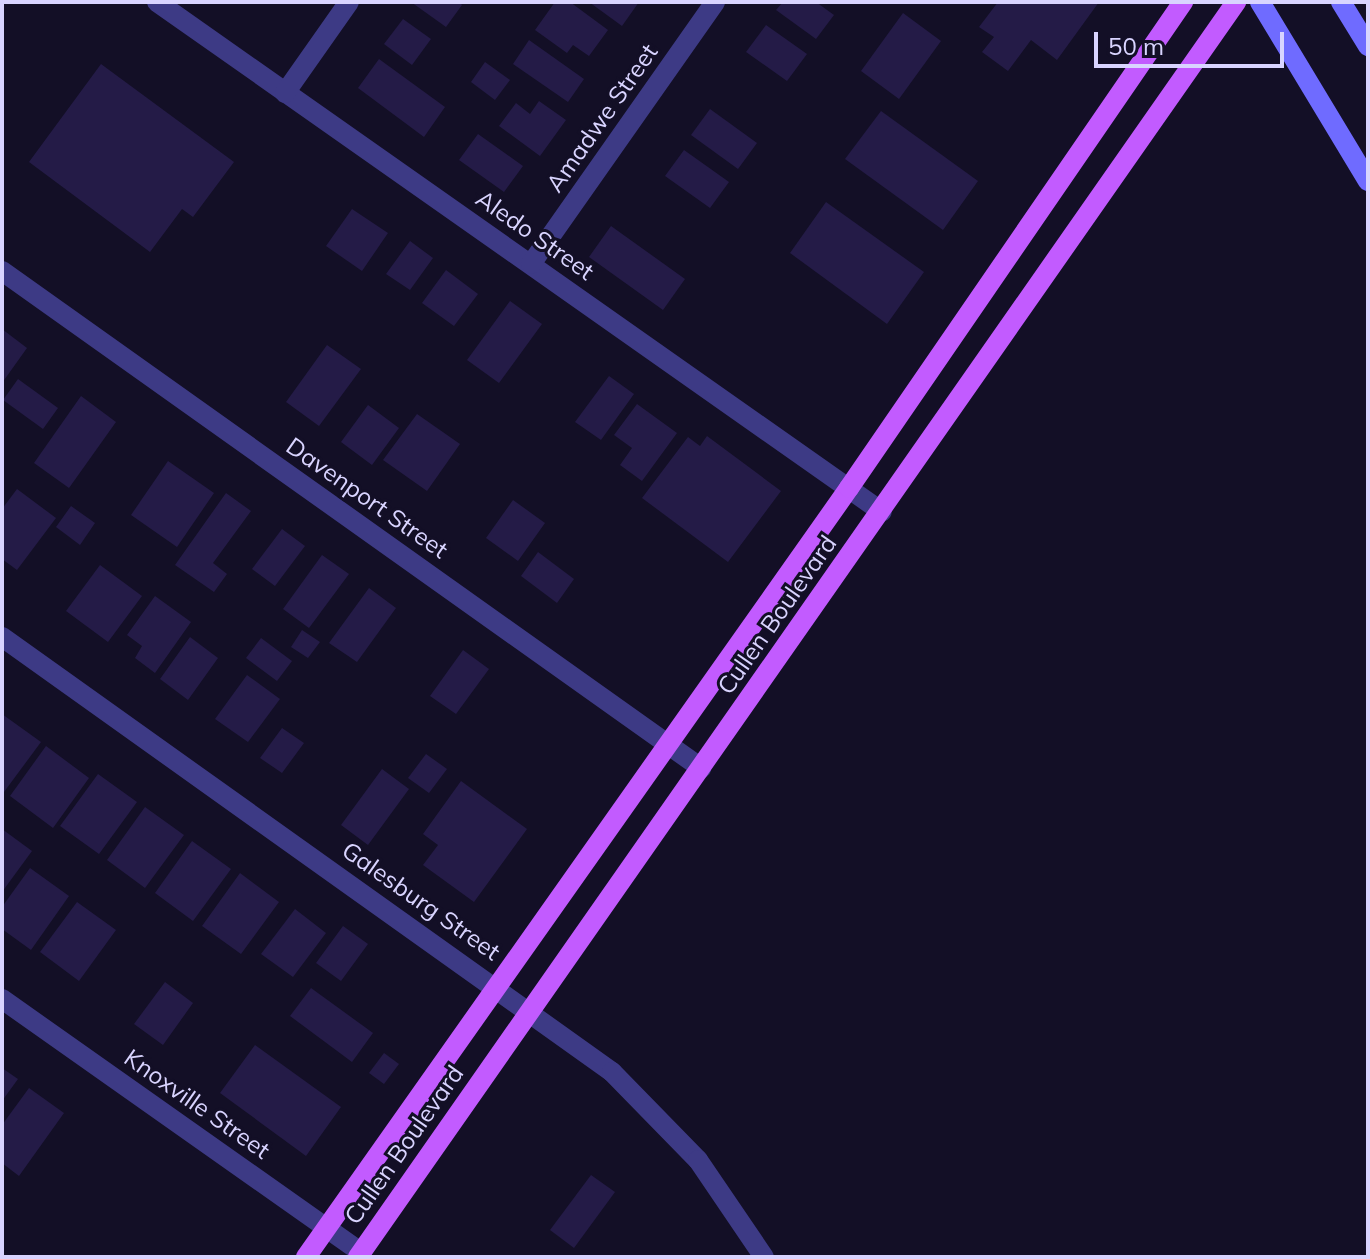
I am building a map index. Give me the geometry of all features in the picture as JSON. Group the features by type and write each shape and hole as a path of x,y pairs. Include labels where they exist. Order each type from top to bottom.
{"main road":[{"name":"Cullen Boulevard","path":"306,1257 849,488 1183,2"},
{"name":"Cullen Boulevard","path":"360,1254 1236,2"},
{"path":"1260,2 1368,181"},
{"path":"1341,2 1368,46"}],"street":[{"name":"Aledo Street","path":"157,2 882,512"},
{"path":"285,93 349,2"},
{"name":"Amadwe Street","path":"531,264 715,2"},
{"name":"Davenport Street","path":"2,271 701,768"},
{"name":"Galesburg Street","path":"2,637 530,1010 612,1072 698,1160 764,1257"},
{"name":"Knoxville Street","path":"2,999 327,1227 360,1254"}],"building":[{"path":"411,2 459,2 462,5 446,27"},
{"path":"555,2 570,2 608,30 589,56 573,45 567,53 535,30"},
{"path":"589,2 639,2 622,26"},
{"path":"783,2 816,2 834,15 816,39 776,10"},
{"path":"998,2 1099,2 1057,60 1031,40 1008,71 982,52 994,37 979,27"},
{"path":"903,13 941,41 899,99 861,71"},
{"path":"403,19 431,39 412,65 384,44"},
{"path":"766,25 807,54 787,81 746,52"},
{"path":"529,40 584,79 568,102 513,64"},
{"path":"379,59 445,107 424,137 358,88"},
{"path":"485,62 510,80 495,100 471,82"},
{"path":"101,64 234,162 193,217 182,209 150,252 29,162"},
{"path":"539,101 566,120 540,156 499,126 516,103 530,114"},
{"path":"710,109 757,143 738,169 691,135"},
{"path":"881,111 978,181 943,230 845,159"},
{"path":"478,134 523,166 504,192 459,160"},
{"path":"684,150 729,182 710,208 665,176"},
{"path":"826,202 924,272 887,324 790,253"},
{"path":"352,209 388,233 362,271 326,246"},
{"path":"611,226 685,279 663,310 589,257"},
{"path":"410,241 433,258 410,290 386,274"},
{"path":"446,270 478,294 454,326 422,303"},
{"path":"510,301 542,324 499,383 467,360"},
{"path":"2,329 27,348 2,383"},
{"path":"327,345 361,369 319,426 286,402"},
{"path":"609,376 634,394 601,440 575,422"},
{"path":"18,379 58,408 43,429 3,400"},
{"path":"81,396 116,422 69,488 34,463"},
{"path":"637,404 677,433 642,481 620,465 632,448 614,435"},
{"path":"368,405 399,428 372,465 341,442"},
{"path":"417,414 460,444 427,491 383,460"},
{"path":"707,436 781,491 728,562 642,498 688,437 700,446"},
{"path":"168,461 214,493 177,547 131,515"},
{"path":"17,489 56,518 17,570 2,559 2,509"},
{"path":"226,493 251,511 213,563 227,574 214,592 175,565"},
{"path":"513,500 545,523 518,561 486,538"},
{"path":"71,506 95,523 80,545 56,527"},
{"path":"282,529 305,546 275,586 252,569"},
{"path":"538,552 574,579 557,603 521,576"},
{"path":"322,555 349,574 309,628 283,609"},
{"path":"100,565 142,596 108,642 66,611"},
{"path":"369,588 396,608 357,662 329,643"},
{"path":"155,596 191,622 155,673 135,658 142,646 127,635"},
{"path":"302,630 320,642 308,658 291,647"},
{"path":"190,637 218,658 188,700 160,679"},
{"path":"261,638 292,661 277,681 246,658"},
{"path":"463,650 489,669 456,714 430,696"},
{"path":"247,675 280,699 248,742 215,719"},
{"path":"2,714 41,742 4,792 2,791"},
{"path":"282,728 304,743 282,773 260,758"},
{"path":"46,746 89,778 53,828 10,796"},
{"path":"426,754 447,769 429,793 408,778"},
{"path":"382,769 409,789 368,845 341,825"},
{"path":"98,774 137,802 99,854 60,826"},
{"path":"461,781 527,829 474,902 423,865 438,845 423,834"},
{"path":"145,807 184,835 145,888 107,860"},
{"path":"2,829 32,851 2,892"},
{"path":"192,841 231,869 193,921 155,893"},
{"path":"30,868 69,896 31,950 2,929 2,907"},
{"path":"240,873 279,902 241,954 202,926"},
{"path":"77,902 116,930 79,981 40,952"},
{"path":"295,909 326,933 293,977 261,954"},
{"path":"343,926 368,944 341,981 316,963"},
{"path":"165,982 193,1003 163,1045 134,1024"},
{"path":"311,988 373,1033 352,1062 290,1016"},
{"path":"255,1045 341,1107 306,1156 220,1093"},
{"path":"384,1053 399,1064 384,1084 369,1073"},
{"path":"2,1068 18,1079 2,1101"},
{"path":"29,1088 64,1113 19,1176 2,1163 2,1125"},
{"path":"591,1175 615,1192 574,1248 550,1230"}]}
